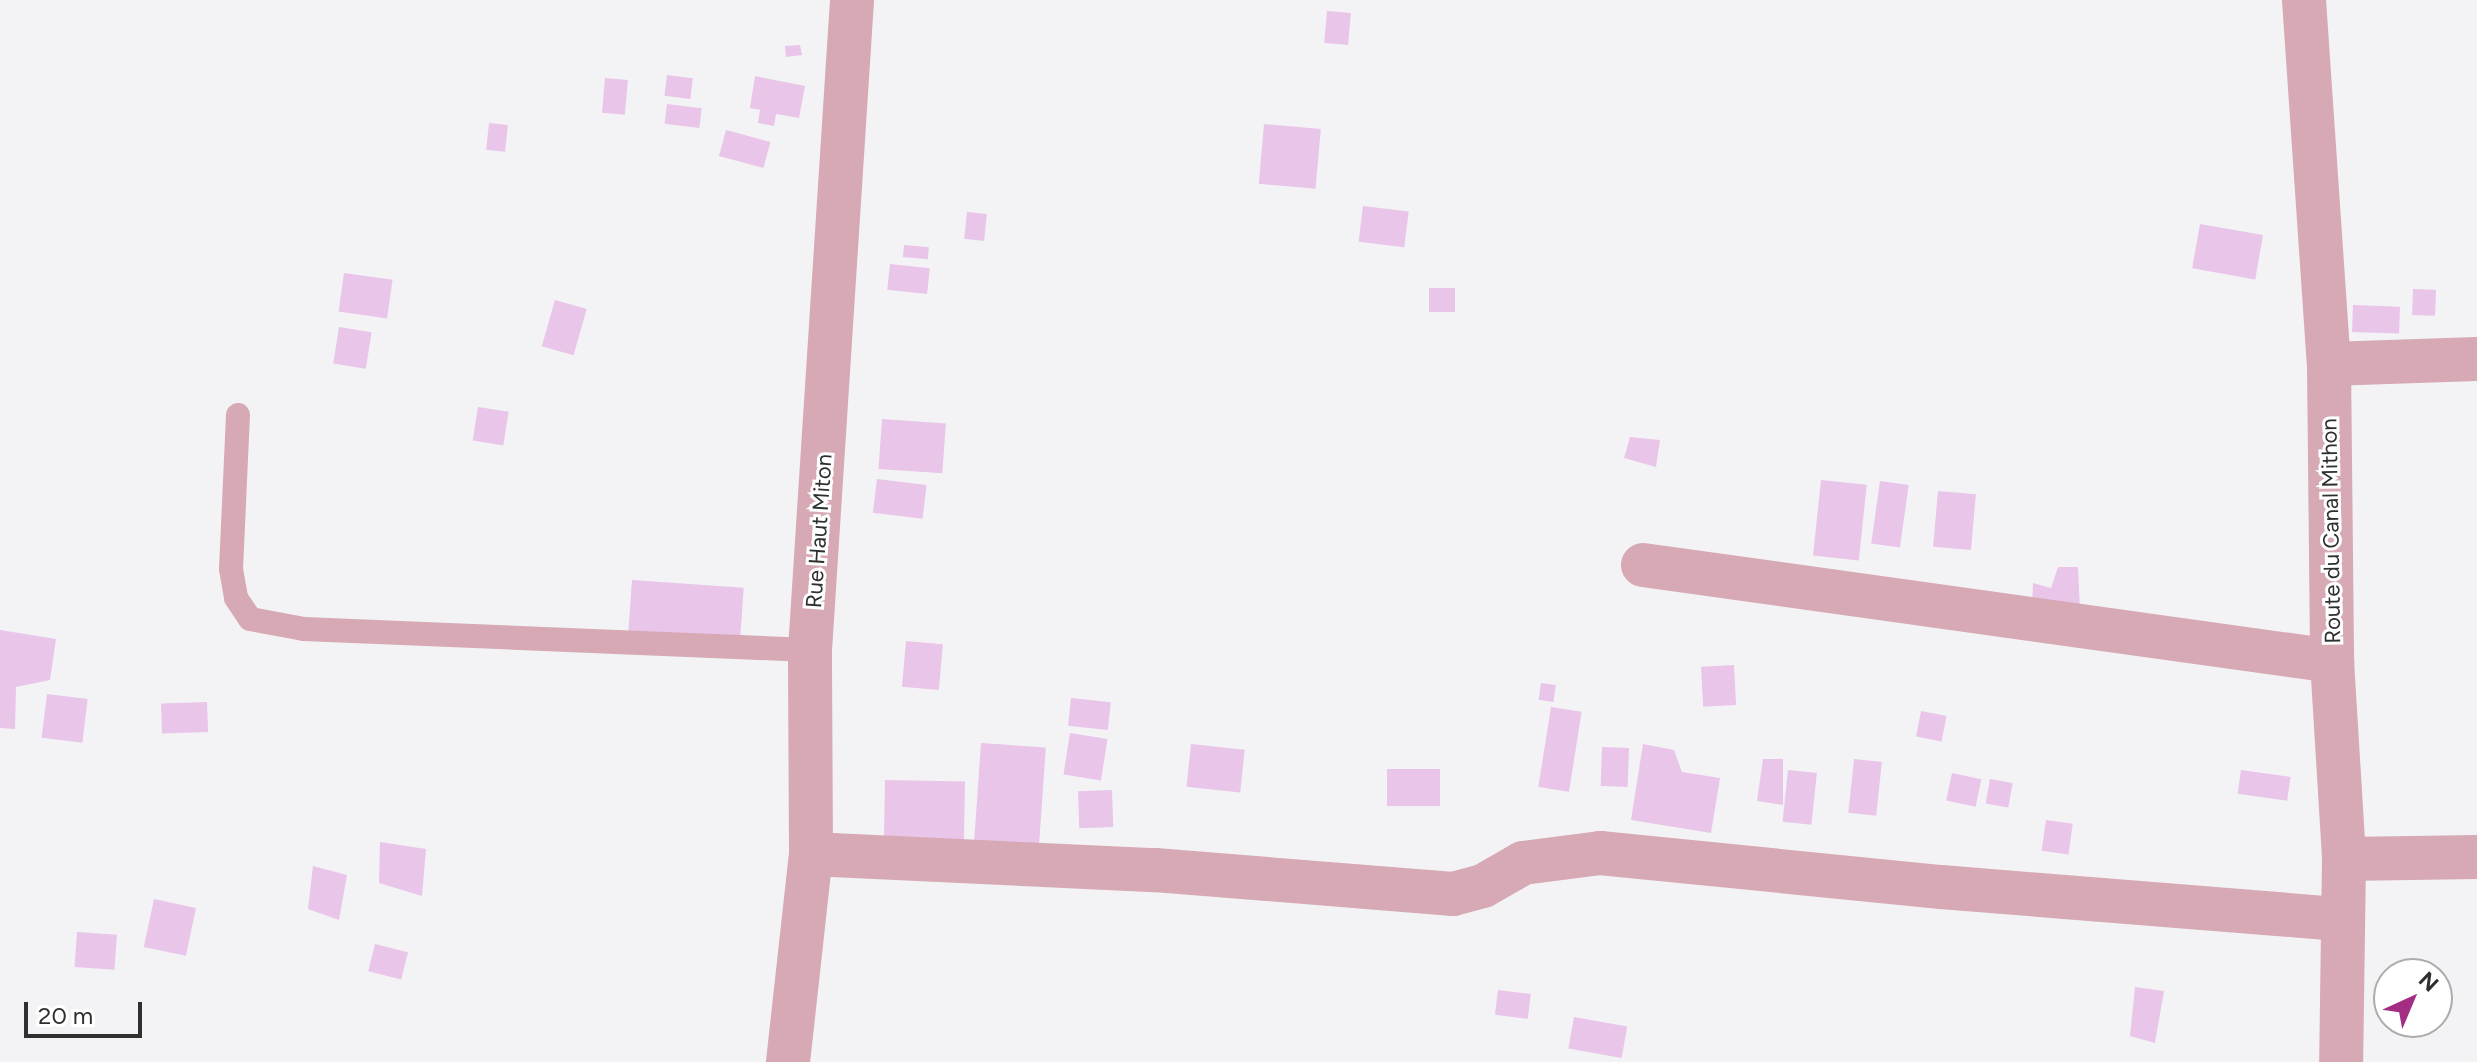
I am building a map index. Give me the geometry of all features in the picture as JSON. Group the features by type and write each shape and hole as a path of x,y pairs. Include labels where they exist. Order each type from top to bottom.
{"street":[{"name":"Rue Haut Miton","path":"788,1062 811,854 810,650 852,0"},
{"name":"Route du Canal Mithon","path":"2304,0 2329,364 2332,661 2344,859 2341,1062"},
{"path":"2329,364 2477,359"},
{"path":"1643,565 2332,661"},
{"path":"811,854 1155,870 1453,894 1483,886 1523,863 1600,853 1941,887 2343,919"},
{"path":"2344,859 2477,857"}],"lane":[{"path":"238,415 231,569 236,598 250,619 304,629 810,650"}],"building":[{"path":"1327,11 1351,13 1348,45 1324,43"},
{"path":"800,45 802,55 786,57 785,46"},
{"path":"667,75 693,78 690,99 664,96"},
{"path":"755,76 805,86 799,118 776,114 774,126 758,123 760,110 750,108"},
{"path":"605,78 628,80 625,115 602,113"},
{"path":"667,104 702,108 699,128 665,124"},
{"path":"489,123 508,125 505,152 486,150"},
{"path":"1264,124 1321,129 1316,189 1259,184"},
{"path":"726,130 770,142 763,168 719,156"},
{"path":"1363,206 1409,212 1404,247 1359,242"},
{"path":"967,212 987,214 984,241 964,239"},
{"path":"2200,224 2263,235 2255,279 2192,268"},
{"path":"904,245 929,247 928,259 903,257"},
{"path":"890,264 930,268 927,294 887,290"},
{"path":"344,273 393,280 387,318 339,312"},
{"path":"1429,288 1455,288 1455,312 1429,312"},
{"path":"2413,289 2436,290 2435,316 2412,315"},
{"path":"555,300 587,309 573,355 542,346"},
{"path":"2353,305 2400,307 2399,334 2352,332"},
{"path":"339,327 372,332 366,369 333,364"},
{"path":"478,407 509,412 503,445 473,441"},
{"path":"882,419 946,423 942,473 879,469"},
{"path":"1630,437 1660,440 1656,467 1624,458"},
{"path":"877,479 927,485 922,519 873,513"},
{"path":"1821,480 1867,485 1859,560 1813,556"},
{"path":"1880,481 1909,485 1900,547 1871,543"},
{"path":"1938,491 1976,494 1971,550 1933,547"},
{"path":"2058,567 2078,567 2080,611 2032,606 2033,583 2051,588"},
{"path":"632,580 744,588 740,640 628,632"},
{"path":"0,630 56,639 50,680 16,687 15,729 0,728"},
{"path":"906,641 943,644 939,690 902,687"},
{"path":"1734,665 1736,705 1703,707 1701,667"},
{"path":"1541,683 1556,685 1553,702 1539,700"},
{"path":"47,694 88,699 82,743 42,738"},
{"path":"1071,698 1111,702 1108,730 1068,726"},
{"path":"207,702 208,732 162,734 161,704"},
{"path":"1551,707 1582,712 1569,792 1538,787"},
{"path":"1921,711 1947,716 1942,741 1916,737"},
{"path":"1070,733 1108,739 1101,780 1063,774"},
{"path":"981,743 1046,748 1039,848 974,844"},
{"path":"1191,744 1245,750 1240,792 1187,787"},
{"path":"1643,744 1674,750 1682,772 1720,778 1711,833 1631,820"},
{"path":"1602,747 1629,748 1628,787 1601,786"},
{"path":"1763,759 1783,759 1783,805 1757,801"},
{"path":"1854,759 1882,762 1876,816 1848,813"},
{"path":"1387,769 1440,769 1440,806 1387,806"},
{"path":"1788,770 1817,773 1811,825 1783,822"},
{"path":"2241,770 2291,777 2287,801 2238,794"},
{"path":"1952,773 1981,779 1976,807 1946,800"},
{"path":"1990,779 2013,783 2008,808 1986,804"},
{"path":"885,780 965,781 964,842 884,841"},
{"path":"1112,790 1113,827 1079,828 1078,791"},
{"path":"2046,820 2073,824 2068,854 2042,851"},
{"path":"380,842 426,849 422,896 379,883"},
{"path":"313,866 347,875 339,920 308,909"},
{"path":"154,899 196,908 186,956 144,947"},
{"path":"77,932 117,935 114,970 75,967"},
{"path":"375,944 408,952 401,979 368,971"},
{"path":"2135,987 2164,991 2155,1043 2130,1036"},
{"path":"1498,990 1531,994 1528,1019 1495,1015"},
{"path":"1574,1017 1627,1026 1622,1058 1568,1049"}]}
